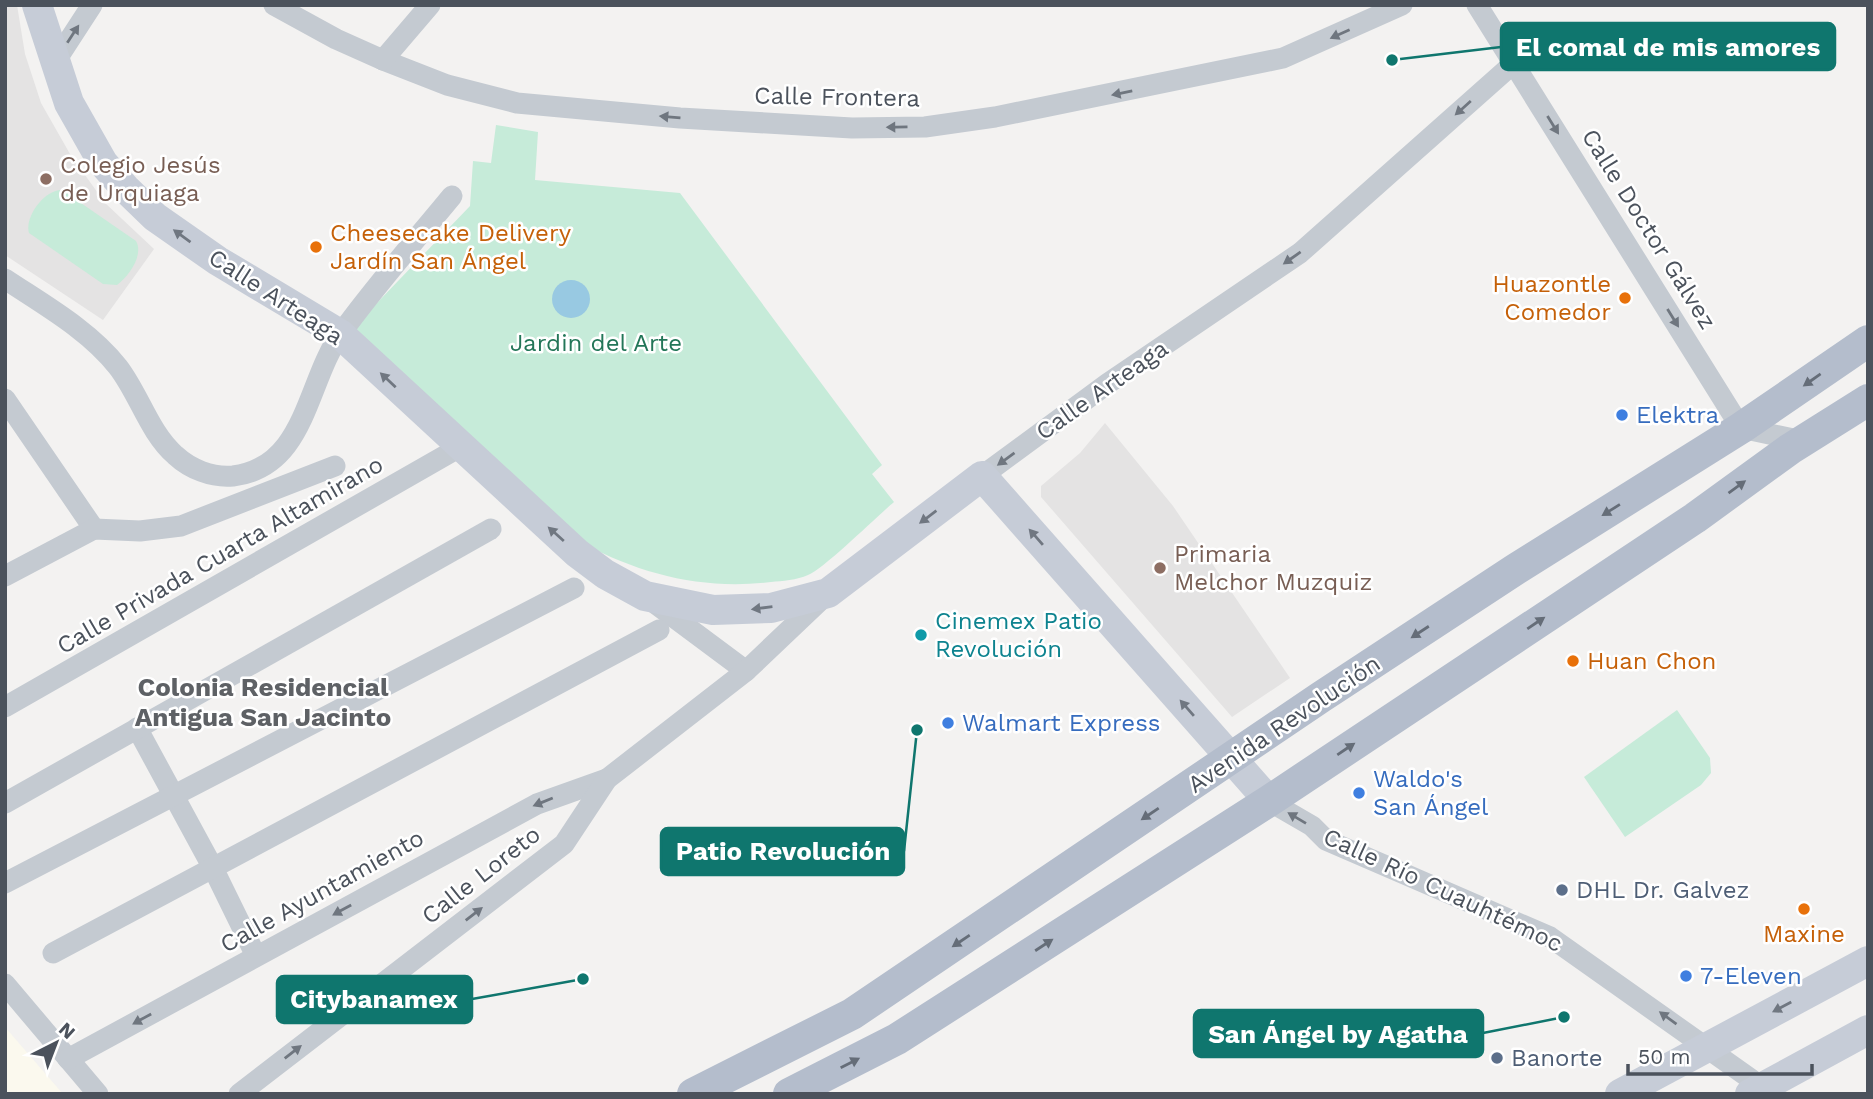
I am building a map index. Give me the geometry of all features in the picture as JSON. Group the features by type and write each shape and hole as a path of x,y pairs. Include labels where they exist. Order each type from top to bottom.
{"main road":[{"name":"Avenida Revolución","path":"694,1094 852,1014 1516,569 1741,428 1868,341"},
{"path":"789,1094 897,1039 1269,801 1868,400"}],"street":[{"name":"Calle Arteaga","path":"37,5 69,103 103,163 155,217 218,261 340,334 577,553 605,574 645,596 746,671"},
{"path":"55,62 92,5"},
{"name":"Calle Frontera","path":"274,5 336,39 383,60 447,85 517,103 694,119 852,128 925,127 1091,100 1283,58 1402,5"},
{"path":"383,60 430,5"},
{"name":"Calle Doctor Gálvez","path":"1477,5 1741,428"},
{"name":"Calle Arteaga","path":"645,596 685,606 742,611 771,608 828,593 1107,384 1300,254 1514,63"},
{"path":"5,279 104,350 130,384 172,453 184,463 213,475 229,477 260,469 285,450 340,334 452,196"},
{"path":"5,399 94,528"},
{"path":"1741,428 1803,441"},
{"name":"Calle Privada Cuarta Altamirano","path":"5,707 460,447"},
{"path":"5,576 94,528 140,531 181,526 335,466"},
{"name":"Calle Río Cuauhtémoc","path":"982,476 1269,801 1312,826 1326,840 1550,937 1707,1047 1762,1091"},
{"path":"5,803 491,529"},
{"path":"5,883 574,589"},
{"name":"Calle Loreto","path":"239,1094 564,844 607,779 746,671 828,593"},
{"path":"53,953 659,630"},
{"path":"137,728 214,867 256,956"},
{"name":"Calle Ayuntamiento","path":"68,1059 537,804 607,779"},
{"path":"1620,1094 1868,961"},
{"path":"5,984 98,1094"},
{"path":"1762,1091 1868,1030"}],"shaded area":[{"name":"Colegio Jesús de Urquiaga","path":"5,5 17,5 25,54 41,103 70,154 105,203 154,249 103,320 5,255"},
{"name":"Primaria Melchor Muzquiz","path":"1105,423 1173,506 1290,678 1232,717 1041,497 1041,486 1080,453"},
{"path":"5,1027 63,1094 5,1094"}],"green space":[{"name":"Jardin del Arte","path":"496,125 538,132 535,180 680,193 882,465 872,474 894,502 838,553 816,570 799,578 721,584 651,572 584,544 351,330 470,206 473,161 491,163"},
{"path":"62,190 136,241 137,259 117,285 103,284 29,233 30,219 37,205 49,194"},
{"path":"1677,710 1710,758 1711,773 1701,785 1625,837 1584,777"}],"water":[{"path":"571,280 584,286 590,299 584,312 571,318 558,312 552,299 558,286"}],"place":[{"name":"El comal de mis amores","path":"1392,60"},
{"name":"Colegio Jesús de Urquiaga","path":"46,179"},
{"name":"Cheesecake Delivery Jardín San Ángel","path":"316,247"},
{"name":"Huazontle Comedor","path":"1625,298"},
{"name":"Elektra","path":"1622,415"},
{"name":"Primaria Melchor Muzquiz","path":"1160,568"},
{"name":"Cinemex Patio Revolución","path":"921,635"},
{"name":"Huan Chon","path":"1573,661"},
{"name":"Walmart Express","path":"948,723"},
{"name":"Patio Revolución","path":"917,730"},
{"name":"Waldo's San Ángel","path":"1359,793"},
{"name":"DHL Dr. Galvez","path":"1562,890"},
{"name":"Maxine","path":"1804,909"},
{"name":"7-Eleven","path":"1686,976"},
{"name":"Citybanamex","path":"583,979"},
{"name":"San Ángel by Agatha","path":"1564,1017"},
{"name":"Banorte","path":"1497,1058"}],"district":[{"name":"Colonia Residencial Antigua San Jacinto","path":"263,702"}]}
